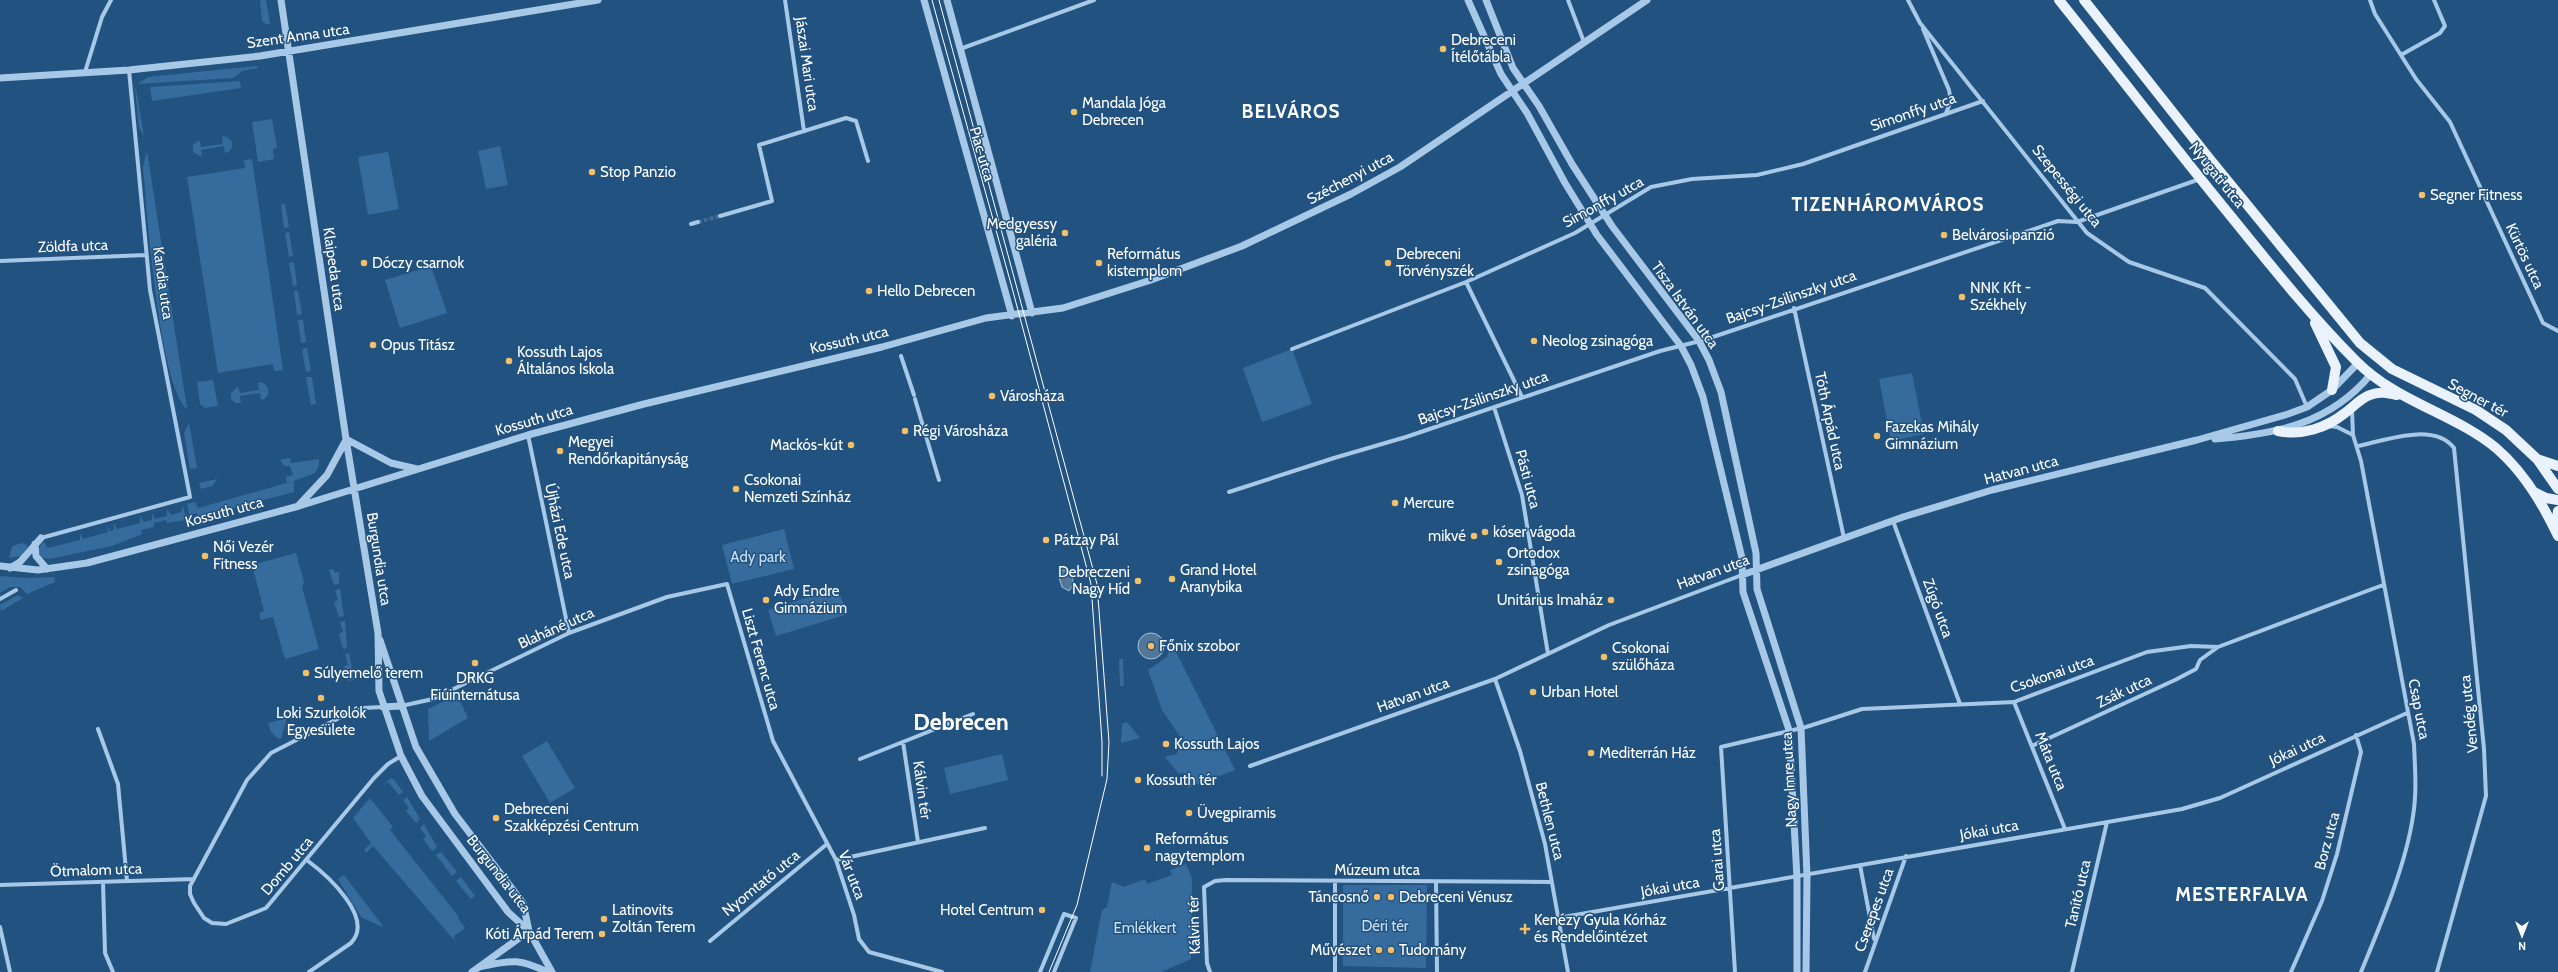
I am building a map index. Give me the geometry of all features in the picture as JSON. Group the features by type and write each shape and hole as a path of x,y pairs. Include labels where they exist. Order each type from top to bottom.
{"main road":[{"name":"Nyugati utca","path":"2059,0 2200,179 2310,314 2358,363"},
{"name":"Nyugati utca","path":"2084,0 2323,299 2369,351"},
{"path":"2310,314 2336,367 2332,390"},
{"name":"Segner tér","path":"2369,351 2382,363 2423,386 2476,410 2506,430 2537,459 2558,489"},
{"path":"2369,351 2358,363 2371,374 2407,398 2471,432 2496,448 2517,468 2534,492 2556,533"},
{"path":"2371,374 2382,363"},
{"path":"2278,431 2291,434 2333,422 2369,395 2378,392 2388,392 2407,398"},
{"path":"2537,459 2558,466"},
{"path":"2534,492 2546,498 2558,500"},
{"path":"2556,533 2558,510"}],"street":[{"path":"85,72 102,17 111,0"},
{"name":"Klaipeda utca","path":"281,0 354,490"},
{"name":"Szent Anna utca","path":"0,78 129,70 289,52 598,0"},
{"name":"Jászai Mari utca","path":"785,0 804,130"},
{"name":"Piac utca","path":"924,0 1012,316"},
{"name":"Piac utca","path":"947,0 1032,313"},
{"path":"960,49 1094,0"},
{"name":"Tisza István utca","path":"1468,0 1501,74 1512,90 1590,224 1681,346 1691,365 1703,397 1742,558 1742,575"},
{"name":"Tisza István utca","path":"1486,0 1513,68 1604,214 1699,341 1709,360 1721,392 1756,553 1756,570"},
{"path":"1568,0 1584,42"},
{"name":"Széchenyi utca","path":"1032,313 1063,308 1144,283 1242,246 1351,194 1400,167 1647,0"},
{"name":"Szepességi utca","path":"1908,0 1920,23 1949,90 1951,100 1945,114"},
{"name":"Kürtös utca","path":"2370,0 2375,14 2400,55 2450,122 2543,323 2558,330"},
{"path":"2400,55 2440,33 2445,26 2434,0"},
{"name":"Szepességi utca","path":"1920,23 2087,233 2129,262 2205,288 2295,379 2307,407"},
{"name":"Kandia utca","path":"129,70 151,296 176,417 190,497"},
{"name":"Simonffy utca","path":"1292,349 1466,282 1590,224 1604,214 1651,187 1692,179 1757,174 1803,164 1983,101"},
{"path":"720,216 772,201 759,144 846,118 856,121 868,161"},
{"name":"Bajcsy-Zsilinszky utca","path":"1229,492 1334,458 1406,437 1494,406 1699,341 2058,221 2077,222 2200,179"},
{"path":"691,224 698,222"},
{"name":"Zöldfa utca","path":"0,261 146,255"},
{"path":"1466,282 1522,397"},
{"name":"Tóth Árpád utca","path":"1794,308 1844,538"},
{"name":"Kossuth utca","path":"0,566 10,568 47,569 87,563 299,506 354,490 528,434 679,394 882,347 986,318 1032,313"},
{"path":"901,356 939,480"},
{"name":"Hatvan utca","path":"1250,766 1494,679 1609,625 1742,575 1893,521 1992,490 2197,440 2307,407 2332,390 2358,363"},
{"name":"Hatvan utca","path":"2197,440 2278,431 2322,414 2356,389 2371,374"},
{"name":"Pásti utca","path":"1494,406 1522,495 1548,654"},
{"path":"2354,406 2351,417 2353,434 2358,446"},
{"path":"2321,426 2337,427 2353,434"},
{"name":"Vendég utca","path":"2358,446 2427,433 2439,435 2448,440 2454,448 2484,741 2486,796 2437,972"},
{"name":"Újházi Ede utca","path":"528,434 569,633"},
{"path":"299,506 327,476 346,439 391,463 418,469"},
{"name":"Csap utca","path":"2358,446 2383,586 2414,744 2415,791 2413,817 2403,856 2361,972"},
{"name":"Burgundia utca","path":"354,490 378,633 400,706 416,747 438,788 523,903 529,931"},
{"name":"Kossuth utca","path":"41,538 190,497"},
{"name":"Zúgó utca","path":"1893,521 1960,704"},
{"path":"10,568 20,562 41,538"},
{"path":"35,544 36,556 47,569"},
{"name":"Nagy Imre utca","path":"1756,570 1756,589 1801,728 1806,876 1806,972"},
{"name":"Nagy Imre utca","path":"1742,575 1743,592 1789,730 1797,878 1797,972"},
{"name":"Blaháné utca","path":"400,706 433,699 569,633 668,597 726,584"},
{"name":"Liszt Ferenc utca","path":"726,584 773,741"},
{"name":"Csokonai utca","path":"1721,747 1801,728 1862,709 2014,702 2148,652 2191,646 2218,647 2383,586"},
{"path":"0,599 16,590"},
{"name":"Burgundia utca","path":"378,633 378,691 401,756 422,796 508,912 529,931"},
{"name":"Zsák utca","path":"2032,746 2196,669 2200,660 2218,647"},
{"name":"Bethlen utca","path":"1494,679 1531,791 1545,844 1568,972"},
{"name":"Máta utca","path":"2014,702 2065,829"},
{"path":"194,879 247,780 271,753 347,714 367,707 400,706"},
{"name":"Jókai utca","path":"1558,918 1797,878 1906,856 2182,809 2220,798 2407,713"},
{"path":"860,759 973,714"},
{"path":"98,729 118,784 127,881"},
{"name":"Borz utca","path":"2291,972 2322,901 2338,854 2361,752 2356,736"},
{"name":"Vár utca","path":"773,741 836,860 854,915 859,939 869,952 942,972"},
{"name":"Kálvin tér","path":"903,742 918,842"},
{"name":"Garai utca","path":"1721,747 1731,888 1735,972"},
{"name":"Domb utca","path":"194,879 190,887 190,894 202,916 212,923 222,925 271,905 377,775 401,756"},
{"name":"Tanító utca","path":"2072,972 2107,822"},
{"name":"Kálvin tér","path":"836,860 985,828"},
{"name":"Nyomtató utca","path":"710,940 827,844"},
{"name":"Cserepes utca","path":"1865,972 1906,856"},
{"path":"308,861 337,885 358,925 357,934 351,943 310,972"},
{"path":"1860,865 1875,941"},
{"name":"Ötmalom utca","path":"0,885 194,879"},
{"name":"Múzeum utca","path":"1204,887 1215,881 1226,880 1334,882 1552,882"},
{"path":"103,882 106,953 113,972"},
{"path":"1334,882 1335,972"},
{"path":"1436,882 1438,972"},
{"name":"Kálvin tér","path":"1204,887 1207,963 1210,972"},
{"path":"1040,972 1064,914 1076,918 1054,972"},
{"path":"0,927 10,972"},
{"path":"472,972 529,931 552,972"},
{"path":"479,967 514,960 547,972"}],"green space":[{"path":"260,0 266,0 270,24 266,24 262,21"},
{"path":"257,66 258,68 242,71 233,78 137,84 148,77"},
{"path":"240,81 241,88 152,101 150,87"},
{"path":"136,88 144,136 139,128"},
{"path":"272,119 277,148 273,149 274,159 258,162 252,122"},
{"path":"222,136 227,137 232,142 232,148 228,152 225,153 224,146 201,150 202,157 193,152 193,145 199,140 201,147 223,144"},
{"path":"500,146 508,185 486,189 478,151"},
{"path":"147,151 187,409 177,394 169,368 156,296 143,167"},
{"path":"388,152 399,209 368,215 358,157"},
{"path":"252,159 283,370 274,371 273,364 218,373 187,177 245,168 244,160"},
{"path":"281,204 285,204 289,227 284,228"},
{"path":"289,232 293,256 289,257 285,233"},
{"path":"294,262 297,285 293,286 289,263"},
{"path":"431,266 447,313 400,328 385,280"},
{"path":"294,291 298,291 302,314 297,315"},
{"path":"298,320 303,320 306,342 301,343"},
{"path":"307,348 311,371 306,372 302,349"},
{"path":"1292,349 1312,404 1262,422 1243,368"},
{"path":"1912,373 1924,434 1891,441 1879,379"},
{"path":"306,377 312,377 316,404 311,405"},
{"path":"213,380 218,406 205,408 200,404 197,382"},
{"path":"261,382 267,386 268,389 268,394 264,399 261,400 260,393 240,396 241,403 235,403 231,399 231,393 238,386 240,393 259,390 258,383"},
{"path":"189,423 197,468 190,469 184,433"},
{"path":"290,458 291,463 319,459 319,466 315,473 294,481 294,492 198,517 197,513 191,515 190,519 187,504 195,502 198,508 287,483 286,477 293,475 290,466 284,466 280,460"},
{"path":"217,479 212,486 201,489 199,483"},
{"path":"183,505 186,520 167,523 166,520 154,523 154,527 141,530 142,534 112,546 49,559 43,558 39,552 39,548 44,542 48,548 80,540 80,533 83,539 108,532 107,525 110,531 114,530 114,523 117,529 140,523 140,516 144,522 152,520 152,513 155,519 167,516 167,509 171,515 181,512"},
{"name":"Ady park","path":"784,529 794,569 732,584 722,545"},
{"path":"23,543 28,546 21,556 9,558 12,546"},
{"path":"296,553 304,582 302,587 319,649 285,659 273,617 261,620 259,613 264,611 252,565"},
{"path":"333,569 335,573 339,572 339,584 334,585 329,570"},
{"path":"0,576 27,578 54,577 55,582 27,594 20,587 10,587 0,593"},
{"path":"837,588 848,614 776,636 768,610"},
{"path":"340,589 344,616 339,617 334,602 338,600 335,590"},
{"path":"18,595 23,598 1,611 0,605"},
{"path":"345,621 347,648 343,649 339,634 343,632 340,622"},
{"path":"1171,642 1235,770 1188,788 1183,773 1179,774 1165,757 1177,754 1181,738 1162,710 1148,670 1167,657"},
{"path":"349,653 354,680 348,681 344,666 348,665 345,654"},
{"path":"1119,659 1123,659 1124,686 1120,686"},
{"path":"457,695 468,718 429,741 428,709"},
{"path":"287,718 281,739 276,737 272,733 268,723"},
{"path":"1127,722 1140,738 1121,743 1122,724"},
{"path":"547,741 575,788 550,803 522,756"},
{"path":"1002,754 1008,780 950,794 944,768"},
{"path":"389,779 394,779 403,792 399,795 388,782 383,786"},
{"path":"407,797 420,819 416,823 406,811 409,808 403,800"},
{"path":"370,798 393,827 390,830 459,917 458,918 465,928 454,936 455,941 373,846 366,853 364,850 371,843 353,818"},
{"path":"424,824 437,847 432,851 423,839 426,836 420,828"},
{"path":"441,852 457,872 452,876 436,855"},
{"name":"Emlékkert","path":"1186,864 1192,878 1191,959 1161,972 1090,972 1102,910 1107,907 1112,882 1124,887 1145,879 1147,884 1172,875 1170,870"},
{"path":"344,875 383,926 382,927 361,917 338,879"},
{"path":"461,877 475,896 471,899 456,881"},
{"name":"Déri tér","path":"1343,885 1427,885 1426,968 1343,966"}],"shaded area":[{"path":"1061,571 1068,571 1072,577 1073,585 1069,591 1062,587 1059,577"},
{"path":"1151,633 1160,637 1164,646 1160,655 1151,659 1142,655 1138,646 1142,637"}],"tunnel":[{"path":"698,222 720,216"}],"tram line":[{"path":"932,0 1011,284 1091,584 1102,742 1102,776"},
{"path":"939,0 1097,584 1109,742 1107,779 1077,905 1049,972"}],"place":[{"name":"Debreceni Ítélőtábla","path":"1443,49"},
{"name":"Mandala Jóga Debrecen","path":"1074,112"},
{"name":"Stop Panzio","path":"592,172"},
{"name":"Segner Fitness","path":"2422,195"},
{"name":"Medgyessy galéria","path":"1065,233"},
{"name":"Belvárosi panzió","path":"1944,235"},
{"name":"Dóczy csarnok","path":"364,263"},
{"name":"Református kistemplom","path":"1099,263"},
{"name":"Debreceni Törvényszék","path":"1388,263"},
{"name":"Hello Debrecen","path":"869,291"},
{"name":"NNK Kft - Székhely","path":"1962,297"},
{"name":"Neolog zsinagóga","path":"1534,341"},
{"name":"Opus Titász","path":"373,345"},
{"name":"Kossuth Lajos Általános Iskola","path":"509,361"},
{"name":"Városháza","path":"992,396"},
{"name":"Régi Városháza","path":"905,431"},
{"name":"Fazekas Mihály Gimnázium","path":"1877,436"},
{"name":"Mackós-kút","path":"851,445"},
{"name":"Megyei Rendőrkapitányság","path":"560,451"},
{"name":"Csokonai Nemzeti Színház","path":"736,489"},
{"name":"Mercure","path":"1395,503"},
{"name":"kóser vágoda","path":"1485,532"},
{"name":"mikvé","path":"1474,536"},
{"name":"Pátzay Pál","path":"1046,540"},
{"name":"Női Vezér Fitness","path":"205,556"},
{"name":"Ortodox zsinagóga","path":"1499,562"},
{"name":"Grand Hotel Aranybika","path":"1172,579"},
{"name":"Debreczeni Nagy Híd","path":"1138,581"},
{"name":"Ady Endre Gimnázium","path":"766,600"},
{"name":"Unitárius Imaház","path":"1611,600"},
{"name":"Főnix szobor","path":"1151,646"},
{"name":"Csokonai szülőháza","path":"1604,657"},
{"name":"DRKG Fiúinternátusa","path":"475,663"},
{"name":"Súlyemelő terem","path":"306,673"},
{"name":"Urban Hotel","path":"1533,692"},
{"name":"Loki Szurkolók Egyesülete","path":"321,698"},
{"name":"Kossuth Lajos","path":"1166,744"},
{"name":"Mediterrán Ház","path":"1591,753"},
{"name":"Kossuth tér","path":"1138,780"},
{"name":"Üvegpiramis","path":"1189,813"},
{"name":"Debreceni Szakképzési Centrum","path":"496,818"},
{"name":"Református nagytemplom","path":"1147,848"},
{"name":"Táncosnő","path":"1377,897"},
{"name":"Debreceni Vénusz","path":"1391,897"},
{"name":"Hotel Centrum","path":"1042,910"},
{"name":"Latinovits Zoltán Terem","path":"604,919"},
{"name":"Kenézy Gyula Kórház és Rendelőintézet","path":"1525,929"},
{"name":"Kóti Árpád Terem","path":"602,934"},
{"name":"Művészet","path":"1379,950"},
{"name":"Tudomány","path":"1391,950"}],"district":[{"name":"BELVÁROS","path":"1291,111"},
{"name":"TIZENHÁROMVÁROS","path":"1888,204"},
{"name":"Debrecen","path":"961,722"},
{"name":"MESTERFALVA","path":"2242,894"}]}
